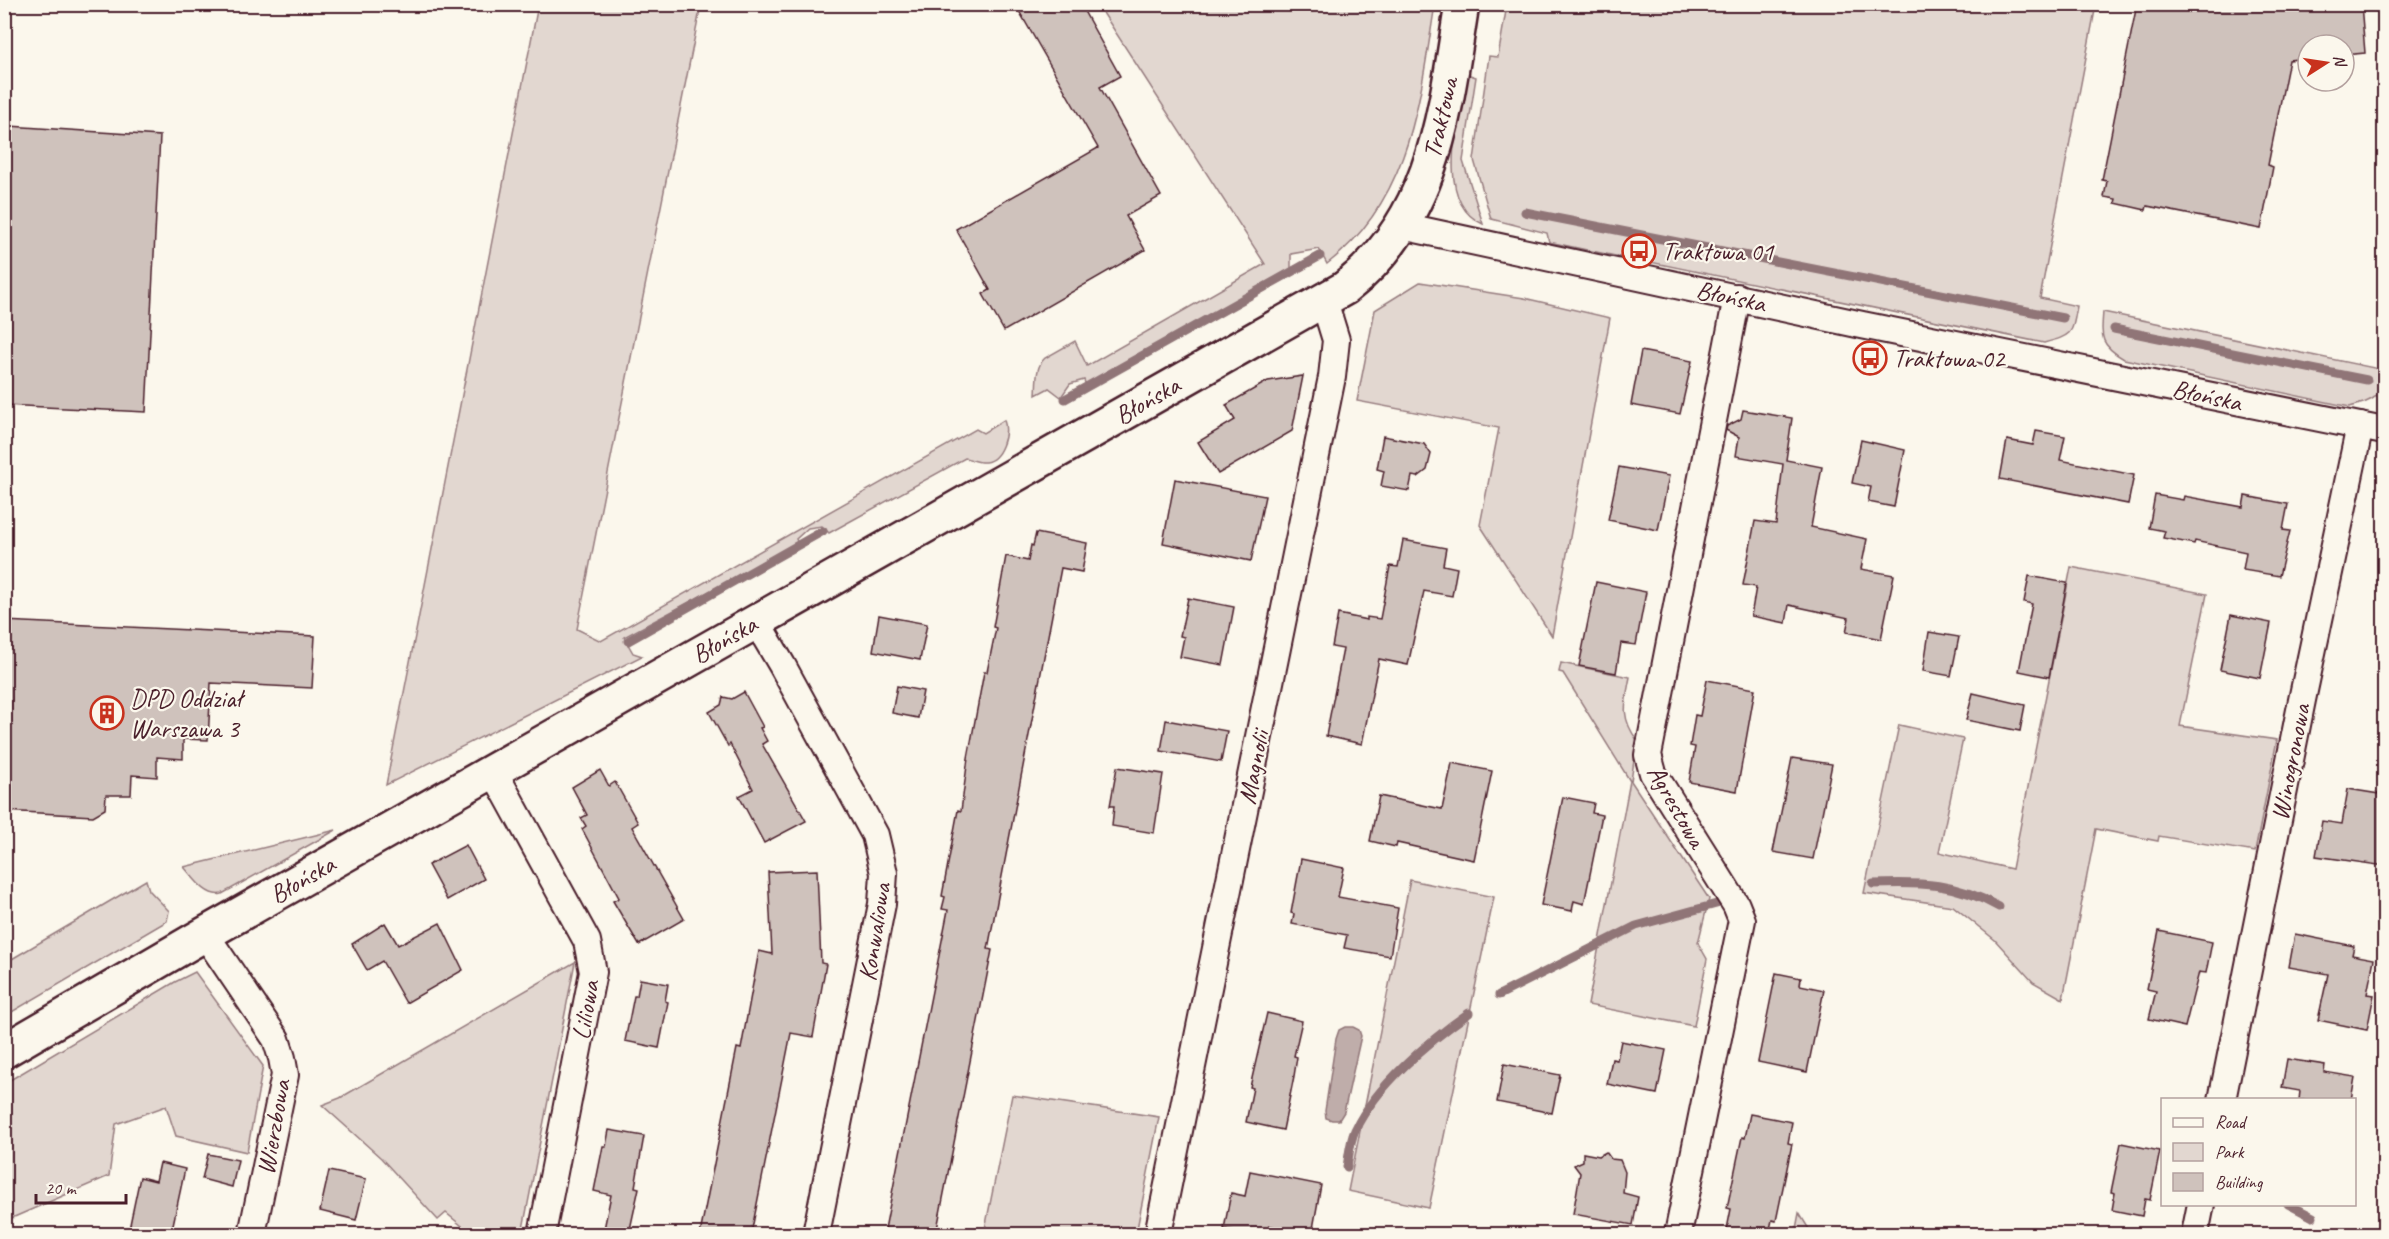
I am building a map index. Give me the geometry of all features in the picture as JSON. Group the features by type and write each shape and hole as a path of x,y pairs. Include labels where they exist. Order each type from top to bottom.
{"street":[{"name":"Traktowa","path":"1402,226 1421,192 1436,148 1462,4"},
{"name":"Błońska","path":"4,1051 493,770 1324,301 1363,274 1402,226 1873,327 2372,428"},
{"name":"Agrestowa","path":"1678,1234 1742,916 1653,773 1648,755 1737,297"},
{"name":"Magnolii","path":"1158,1234 1332,377 1336,340 1324,301"},
{"name":"Winogronowa","path":"2222,1098 2302,700 2372,428"},
{"name":"Konwaliowa","path":"756,621 875,835 884,873 882,904 816,1234"},
{"name":"Liliowa","path":"493,770 587,941 593,972 542,1234"},
{"name":"Wierzbowa","path":"205,934 276,1039 285,1075 252,1234"},
{"path":"2195,1234 2201,1206"}],"green space":[{"path":"538,5 701,5 577,629 601,641 976,429 983,433 1004,420 1004,439 999,452 991,460 980,462 965,458 829,533 822,526 808,528 796,539 798,544 624,637 633,653 642,656 386,785"},
{"path":"1098,5 1405,5 1434,11 1415,116 1406,149 1393,181 1376,211 1355,239 1327,264 1319,249 1291,254 1291,269 1089,383 1085,383 1084,380 1070,384 1061,397 1049,388 1036,395 1038,370 1045,358 1075,341 1087,366 1265,264"},
{"path":"1507,5 2096,5 2040,298 2077,306 2070,332 2061,338 2044,343 1650,262 1652,251 1627,246 1625,258 1549,242 1547,233 1491,219 1474,160 1489,56 1498,57"},
{"path":"1467,74 1476,77 1463,161 1483,224 1467,213 1458,197 1454,177 1453,156"},
{"path":"1420,282 1524,298 1610,318 1552,636 1480,525 1499,428 1357,401 1375,310"},
{"path":"2103,312 2384,370 2384,379 2380,392 2376,396 2350,407 2124,359 2106,345 2102,335"},
{"path":"2071,567 2207,594 2180,726 2277,740 2255,852 2159,836 2158,841 2096,829 2063,999 2033,982 1995,940 1953,906 1864,893 1899,725 1963,739 1939,852 2012,869"},
{"path":"1561,663 1630,677 1625,710 1628,724 1637,740 1631,781 1709,899 1698,943 1707,959 1694,1026 1588,1005 1630,781 1563,673 1559,672"},
{"path":"336,830 222,894 205,890 184,867"},
{"path":"146,880 149,890 169,911 167,921 5,1016 5,963"},
{"path":"1410,880 1494,897 1429,1208 1348,1191"},
{"path":"575,962 522,1234 472,1234 446,1213 438,1220 381,1158 322,1105 340,1098"},
{"path":"195,972 263,1066 247,1152 176,1136 166,1106 116,1124 109,1176 5,1221 5,1083"},
{"path":"1012,1095 1159,1117 1136,1234 984,1234"},
{"path":"1799,1213 1812,1234 1795,1234"}],"shaded area":[{"path":"1345,1027 1359,1030 1361,1036 1344,1112 1339,1120 1332,1120 1326,1118 1325,1111 1336,1039 1339,1030"}],"building":[{"path":"1015,4 1080,4 1120,76 1100,87 1161,196 1126,216 1145,250 1004,331 983,294 990,290 956,229 1098,148"},
{"path":"2137,4 2361,4 2365,53 2356,54 2356,33 2296,33 2296,59 2289,60 2268,165 2273,167 2261,229 2147,206 2146,210 2115,203 2116,199 2104,197 2107,181 2102,180"},
{"path":"9,126 160,136 146,412 4,405 4,251"},
{"path":"1641,351 1692,361 1680,414 1631,405"},
{"path":"1303,376 1292,431 1218,474 1198,442 1235,420 1226,405 1268,381"},
{"path":"1743,410 1792,418 1786,460 1822,467 1811,527 1867,539 1861,569 1894,575 1881,639 1846,632 1849,618 1789,605 1786,623 1751,616 1756,587 1743,585 1755,521 1776,524 1783,464 1736,456 1739,437 1726,430 1727,426 1741,419"},
{"path":"2036,431 2065,436 2060,460 2134,475 2128,504 2000,479 2007,440 2033,445"},
{"path":"1383,436 1424,444 1431,454 1427,470 1418,477 1412,476 1409,491 1381,486 1384,471 1377,469"},
{"path":"1861,440 1905,450 1894,507 1868,502 1871,487 1852,483"},
{"path":"1619,467 1669,476 1658,530 1608,520"},
{"path":"1175,479 1265,496 1251,561 1163,543"},
{"path":"2155,495 2183,500 2184,496 2243,507 2245,496 2288,504 2283,530 2290,531 2279,576 2243,570 2246,552 2195,541 2194,544 2163,538 2165,531 2149,528"},
{"path":"1036,533 1087,543 1082,572 1061,568 988,949 992,950 936,1234 884,1234 948,910 942,909 945,897 942,896 958,810 961,811 984,672 987,672 996,628 993,627 1006,556 1028,561"},
{"path":"1403,540 1446,548 1443,565 1457,568 1452,596 1424,591 1408,665 1379,659 1362,744 1326,736 1343,649 1332,647 1338,614 1367,620 1367,617 1380,619 1390,566 1398,567"},
{"path":"2029,576 2067,583 2049,677 2019,671 2032,604 2024,602"},
{"path":"1596,582 1646,592 1636,645 1621,643 1616,673 1579,666"},
{"path":"1188,598 1234,607 1223,665 1180,657 1184,637 1180,636"},
{"path":"879,615 927,624 920,660 873,651"},
{"path":"2231,615 2271,623 2260,678 2220,670"},
{"name":"DPD Oddział Warszawa 3","path":"4,621 315,636 312,688 211,683 208,740 183,739 183,759 157,757 157,777 132,775 131,795 106,795 105,809 93,816 4,811"},
{"path":"1929,632 1959,637 1951,676 1923,671"},
{"path":"1707,680 1755,689 1737,791 1689,782 1695,747 1690,746 1695,715 1700,716"},
{"path":"897,686 923,691 918,718 892,713"},
{"path":"744,692 763,727 760,728 767,741 762,744 806,821 764,843 739,796 753,789 730,744 728,746 709,712 721,705 723,697 732,699"},
{"path":"1973,693 2025,705 2020,731 1966,720"},
{"path":"1166,720 1227,731 1221,762 1161,751"},
{"path":"1792,758 1832,764 1813,859 1773,852"},
{"path":"1452,763 1492,771 1474,860 1397,843 1396,847 1370,841 1379,796 1442,809"},
{"path":"1117,767 1163,774 1154,833 1112,826 1114,806 1110,806"},
{"path":"600,770 609,786 615,782 638,823 632,827 684,919 639,945 613,901 619,898 582,829 586,826 581,818 587,815 572,787"},
{"path":"2348,789 2385,795 2385,866 2316,856 2322,821 2342,824"},
{"path":"1563,797 1594,803 1592,813 1602,815 1584,904 1574,901 1572,911 1541,905"},
{"path":"466,845 484,879 447,900 428,865"},
{"path":"1301,859 1344,868 1338,897 1398,908 1390,956 1344,948 1347,935 1292,924 1294,914 1291,913"},
{"path":"817,870 821,963 826,964 813,1037 791,1033 751,1234 700,1234 737,1048 741,1049 759,951 772,954 768,872"},
{"path":"385,923 398,945 440,923 463,970 406,1003 382,961 367,970 352,944"},
{"path":"2159,931 2212,942 2206,973 2199,972 2185,1027 2149,1019 2156,991 2147,989"},
{"path":"2295,934 2354,946 2352,955 2374,959 2367,994 2374,995 2367,1030 2318,1020 2328,974 2289,967"},
{"path":"1776,973 1801,978 1800,985 1824,990 1807,1072 1758,1062"},
{"path":"640,979 668,984 665,1001 668,1002 659,1048 625,1041 634,996 637,996"},
{"path":"1267,1013 1302,1021 1294,1056 1297,1057 1283,1130 1246,1122 1253,1088 1250,1087"},
{"path":"1621,1041 1666,1050 1657,1094 1607,1084 1612,1059 1617,1060"},
{"path":"2287,1059 2325,1065 2324,1072 2355,1077 2351,1098 2299,1098 2300,1091 2282,1088"},
{"path":"1504,1064 1560,1075 1552,1113 1497,1102"},
{"path":"1750,1114 1792,1122 1788,1143 1792,1144 1776,1221 1772,1220 1769,1234 1726,1234 1731,1209 1727,1208 1742,1137 1745,1138"},
{"path":"609,1130 644,1136 635,1187 639,1188 629,1234 603,1234 611,1195 594,1191 603,1146 606,1146"},
{"path":"2121,1143 2160,1151 2150,1200 2145,1199 2142,1216 2112,1210 2115,1193 2111,1192"},
{"path":"1606,1152 1611,1159 1620,1160 1625,1172 1623,1193 1638,1197 1633,1225 1573,1214 1580,1173 1574,1165 1583,1161 1583,1153 1599,1156"},
{"path":"208,1154 238,1160 232,1187 202,1179"},
{"path":"160,1163 185,1169 171,1234 128,1234 140,1177 156,1181"},
{"path":"329,1171 366,1179 356,1220 320,1211"},
{"path":"1250,1171 1321,1185 1312,1234 1270,1226 1269,1234 1224,1229 1231,1193 1245,1196"}],"waterway":[{"path":"1525,212 2063,318"},
{"path":"1065,399 1320,256"},
{"path":"2114,329 2367,380"},
{"path":"628,641 823,531"},
{"path":"1873,884 1907,883 1938,886 1968,893 1999,907"},
{"path":"1499,995 1636,926 1720,903"},
{"path":"1347,1167 1355,1130 1376,1097 1421,1051 1469,1013"},
{"path":"2292,1206 2313,1217"}],"place":[{"name":"Traktowa 01","path":"1639,251"},
{"name":"Traktowa 02","path":"1870,358"},
{"name":"DPD Oddział Warszawa 3","path":"107,713"}]}
